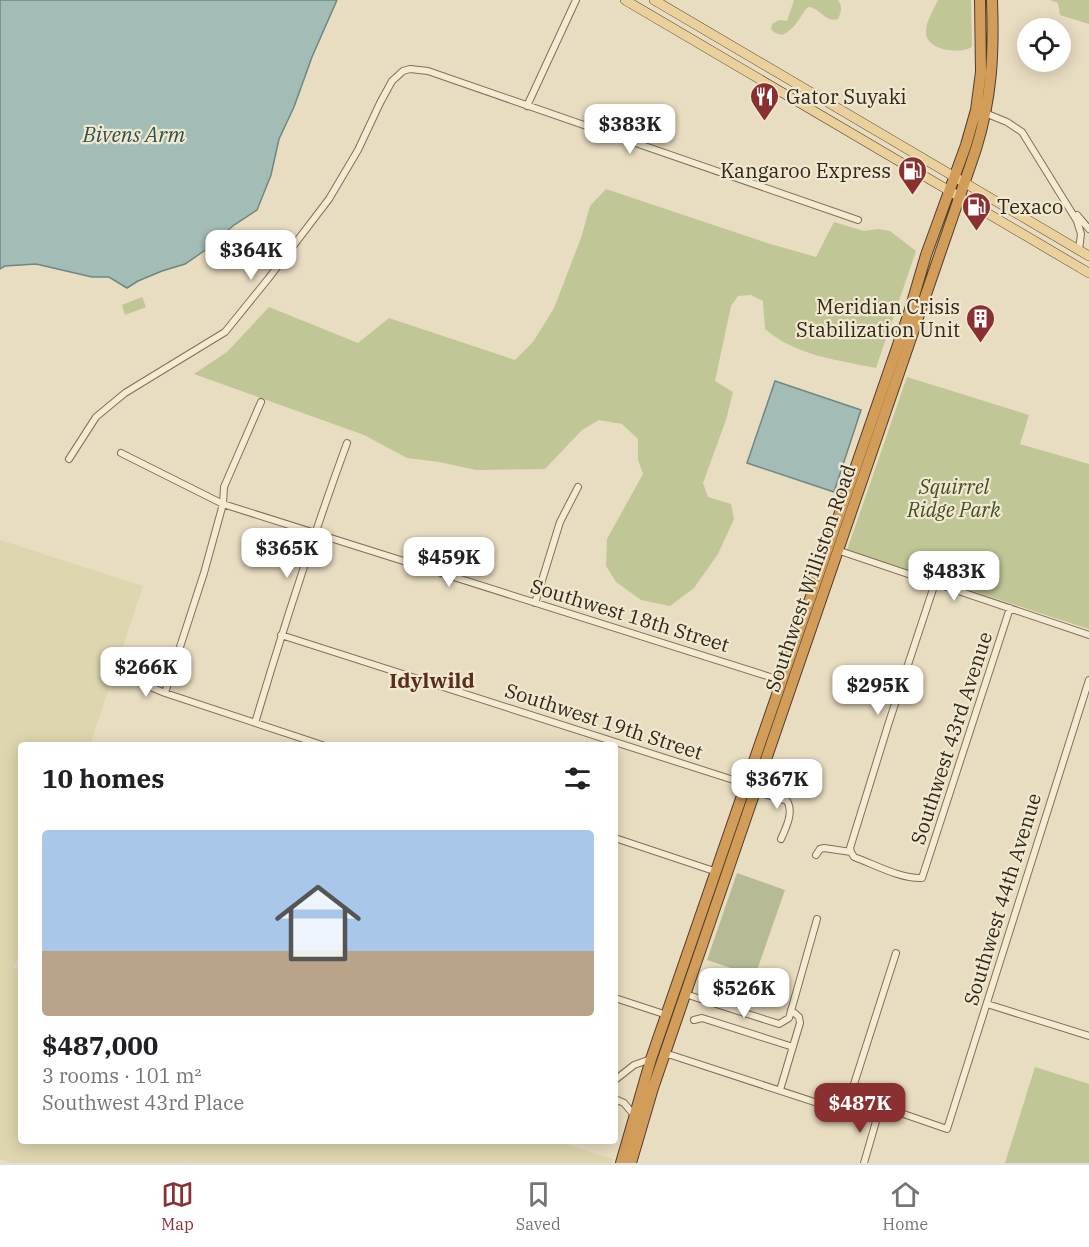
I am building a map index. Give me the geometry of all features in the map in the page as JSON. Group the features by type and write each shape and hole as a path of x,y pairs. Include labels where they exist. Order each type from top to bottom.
{"highway":[{"name":"Southwest Williston Road","path":"980,0 981,111"},
{"name":"Southwest Williston Road","path":"631,1163 685,994 746,784 787,682 981,111 992,72 992,0"},
{"name":"Southwest Williston Road","path":"621,1163 651,1059 721,873 756,791 787,682"}],"main road":[{"path":"625,0 1089,271"},
{"path":"654,0 1089,256"},
{"path":"668,25 675,13"},
{"path":"793,99 804,88"},
{"path":"1078,250 1089,271"}],"street":[{"path":"527,106 576,0"},
{"path":"69,459 96,417 125,393 225,332 329,199 358,150 388,88 403,71 410,69 428,71 858,220"},
{"path":"981,111 1007,122 1022,132 1071,208 1089,229"},
{"path":"1071,208 1080,228 1078,250"},
{"path":"165,693 204,573 223,504 224,487 261,402"},
{"path":"255,723 314,533 347,443"},
{"name":"Southwest 18th Street","path":"121,453 223,504 787,682"},
{"path":"535,603 560,522 578,488"},
{"path":"833,549 1089,634"},
{"path":"816,855 820,849 824,848 851,852 850,848 882,743 935,583"},
{"name":"Southwest 43rd Avenue","path":"851,852 854,857 892,871 914,878 922,878 1010,608"},
{"name":"Southwest 19th Street","path":"281,636 614,742"},
{"name":"Southwest 44th Avenue","path":"879,1112 889,1109 947,1129 1089,680"},
{"path":"136,681 165,693 313,742"},
{"name":"Southwest 19th Street","path":"618,743 746,784"},
{"path":"756,791 787,801 790,805 781,839"},
{"path":"618,839 721,873"},
{"path":"685,994 779,1024 784,1022 789,1018 817,919"},
{"path":"845,1112 896,953"},
{"path":"618,999 667,1015"},
{"path":"987,1004 1089,1036"},
{"path":"780,1090 800,1023 799,1017 791,1010"},
{"path":"694,1020 702,1018 793,1047"},
{"path":"618,1078 634,1065 664,1054 845,1112 879,1112 864,1163"},
{"path":"618,1100 624,1103 634,1115"}],"shaded area":[{"path":"0,540 143,586 91,742 18,742 18,956 14,968 18,969 18,1144 565,1144 613,1159 612,1163 13,1163 0,1159"}],"green space":[{"path":"794,0 838,0 841,12 838,19 834,20 808,7 791,29 782,35 775,33 771,29 772,24 779,20 787,21"},
{"path":"938,0 971,0 972,47 959,51 937,47 931,43 927,37 927,23"},
{"path":"1050,0 1089,0 1089,24 1060,15 1058,3"},
{"path":"606,189 816,257 834,222 864,231 878,229 890,231 916,251 876,368 818,356 777,338 765,329 763,301 751,295 738,296 731,306 715,381 733,392 726,420 703,483 708,497 731,504 734,519 718,554 694,588 670,606 641,600 616,582 606,566 607,539 643,474 638,460 638,439 622,424 599,420 582,430 545,469 476,470 407,458 364,435 194,374 227,352 269,307 358,343 389,318 515,360 533,342 554,308 581,238 590,206"},
{"path":"142,297 146,307 125,315 122,305"},
{"name":"Squirrel Ridge Park","path":"907,377 1029,415 1020,444 1089,464 1089,629 847,550"},
{"path":"737,873 785,890 755,976 707,960"},
{"path":"1035,1067 1089,1084 1089,1163 1005,1163"}],"water":[{"name":"Bivens Arm","path":"0,0 337,0 279,139 271,175 257,210 234,225 207,249 185,264 162,271 127,288 109,277 92,277 36,264 5,266 0,269"},
{"path":"775,381 861,410 834,492 747,463"}],"place":[{"name":"Gator Suyaki","path":"765,122"},
{"name":"Kangaroo Express","path":"912,196"},
{"name":"Texaco","path":"976,232"},
{"name":"Meridian Crisis Stabilization Unit","path":"981,344"}],"district":[{"name":"Idylwild","path":"432,680"}]}
